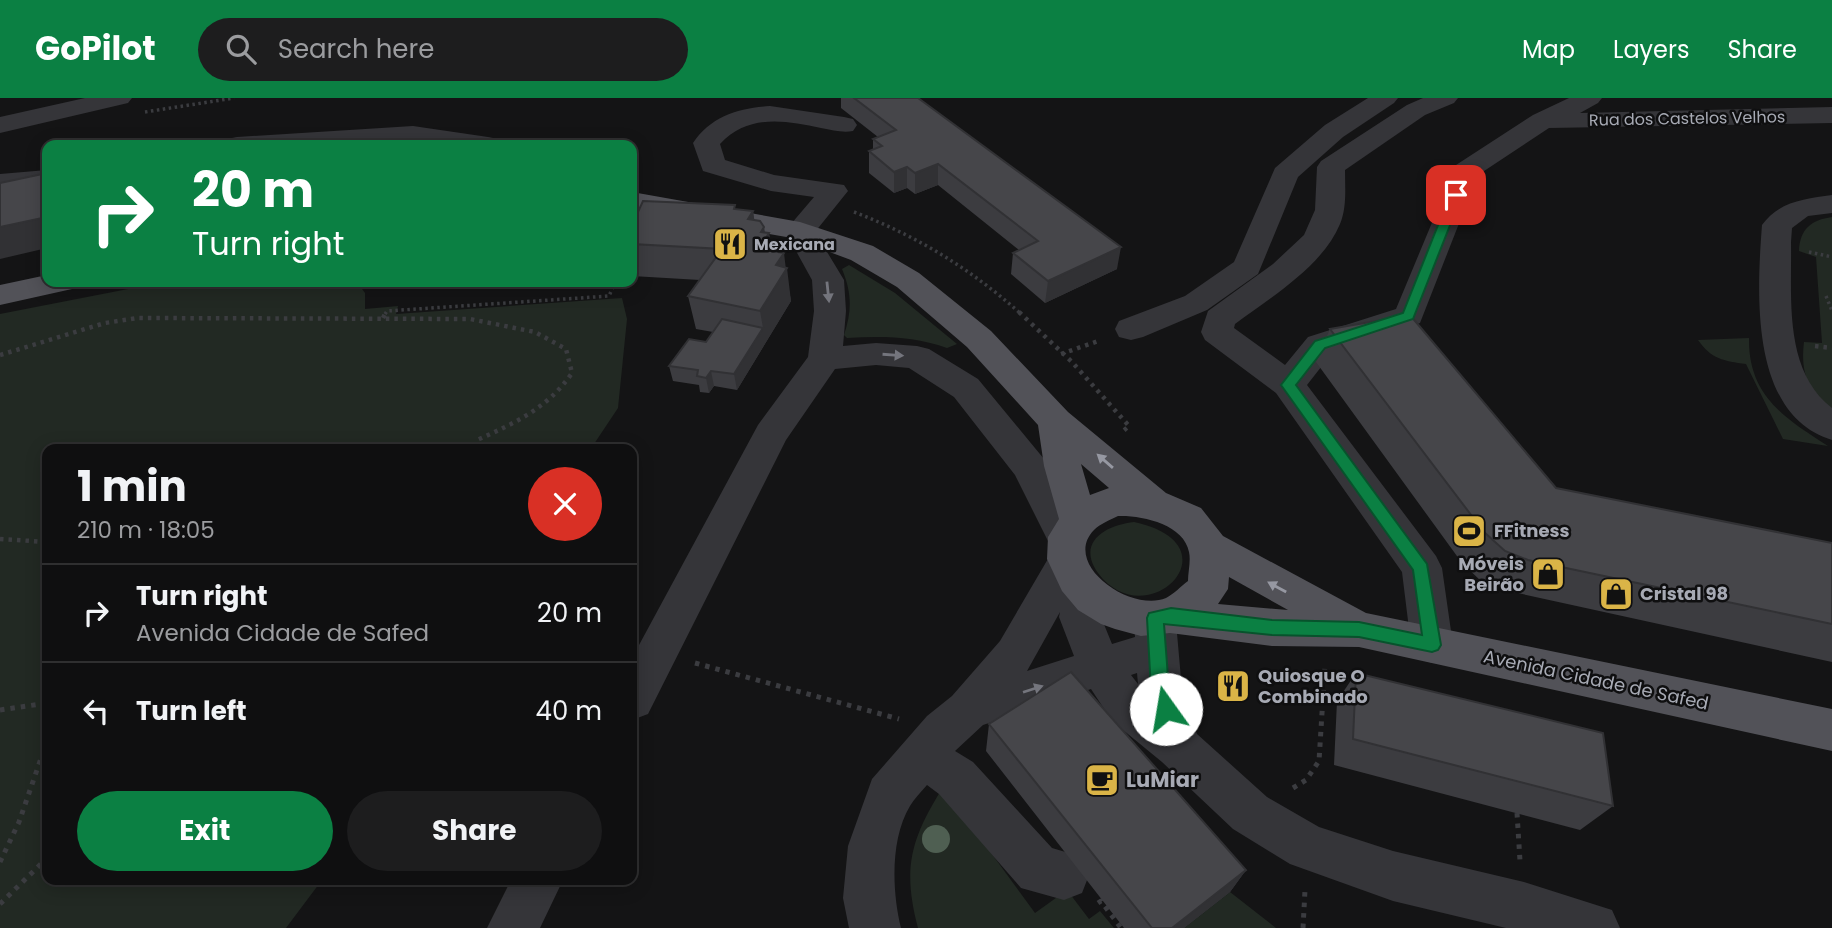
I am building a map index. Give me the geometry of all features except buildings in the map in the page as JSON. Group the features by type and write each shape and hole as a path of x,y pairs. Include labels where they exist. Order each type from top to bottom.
{"main road":[{"path":"637,202 688,213 739,218 800,231 862,253 908,280 979,339 1055,421 1152,503 1187,519 1209,547 1208,589 1161,627 1116,613 1073,553 1055,421"},
{"path":"637,221 688,213"},
{"path":"0,276 42,267"},
{"path":"0,295 42,286"},
{"path":"1073,553 1111,502 1152,503"},
{"name":"Avenida Cidade de Safed","path":"1209,547 1285,591 1359,629"},
{"name":"Avenida Cidade de Safed","path":"1161,627 1359,629 1832,730"}],"street":[{"path":"0,125 119,98"},
{"path":"1131,329 1196,303 1247,267 1285,174 1334,131 1384,98"},
{"path":"1432,645 1422,569 1288,385 1217,332 1219,319 1289,270 1314,243 1330,213 1331,167 1416,110 1445,98"},
{"path":"1409,316 1466,171 1561,106"},
{"name":"Rua dos Castelos Velhos","path":"1561,106 1832,115"},
{"path":"637,691 771,434 825,359 830,311 828,280 800,231 834,191 771,183 724,169 713,164 706,144 716,130 747,115 789,113 844,125"},
{"path":"317,140 413,134 454,140"},
{"path":"0,164 42,160"},
{"path":"0,182 42,178"},
{"path":"0,201 42,196"},
{"path":"1832,204 1800,208 1777,225 1776,242 1781,364 1796,393 1823,422 1832,427"},
{"path":"1288,385 1320,345 1409,316"},
{"path":"1409,316 1433,348"},
{"path":"825,359 876,354 917,357 966,388 1031,469 1073,553 1080,617 1100,667 1128,707 1178,747 1250,813 1307,847 1381,872 1524,907 1594,928"},
{"path":"875,928 868,898 872,846 889,795 1015,654 1073,553"},
{"path":"944,732 1100,667 1161,627"},
{"path":"1161,627 1160,690 1178,747"},
{"path":"944,732 956,778 1039,870 1077,892"},
{"path":"513,928 535,885"}],"path":[{"path":"383,318 387,311 609,296 613,287"},
{"path":"1832,298 1826,296 1832,311"},
{"path":"0,355 105,323 138,318 470,318 535,332 566,349 572,373 559,394 532,415 477,440 476,444"},
{"path":"1828,347 1832,356"},
{"path":"0,540 42,542"},
{"path":"657,652 944,732"},
{"path":"1250,813 1306,780 1319,761 1325,659"},
{"path":"0,710 42,704"},
{"path":"0,862 19,822 42,755"},
{"path":"0,904 42,863"},
{"path":"1077,892 1101,901 1121,928"}],"shaded area":[{"path":"1832,217 1832,413 1812,390 1803,364 1804,342 1822,343 1816,257 1799,251 1804,231 1818,220"},
{"path":"849,265 895,293 957,344 947,348 897,338 847,338 844,335 850,302 842,269"},
{"path":"138,287 361,287 365,293 365,309 398,306 396,314 622,298 627,319 618,408 594,444 42,444 42,885 318,885 286,928 0,928 0,314"},
{"path":"1749,338 1750,358 1762,390 1783,415 1828,446 1783,439 1746,364 1719,358 1698,340"},
{"path":"1134,522 1165,533 1180,549 1182,565 1174,580 1158,591 1139,596 1118,590 1098,573 1090,552 1097,537 1105,531"},
{"path":"943,787 1035,913 1067,890 1089,919 1100,911 1114,928 918,928 911,888 912,854 923,822"},
{"path":"1230,892 1276,928 1184,928"}],"place":[{"name":"Mexicana","path":"730,244"},
{"name":"FFitness","path":"1469,531"},
{"name":"Móveis Beirão","path":"1548,574"},
{"name":"Cristal 98","path":"1616,594"},
{"name":"Quiosque O Combinado","path":"1233,686"},
{"name":"LuMiar","path":"1102,780"}],"route":[{"path":"1166,709 1160,690 1155,618 1171,615 1272,628 1359,629 1432,645 1422,569 1288,385 1320,345 1409,316 1456,195"}]}
